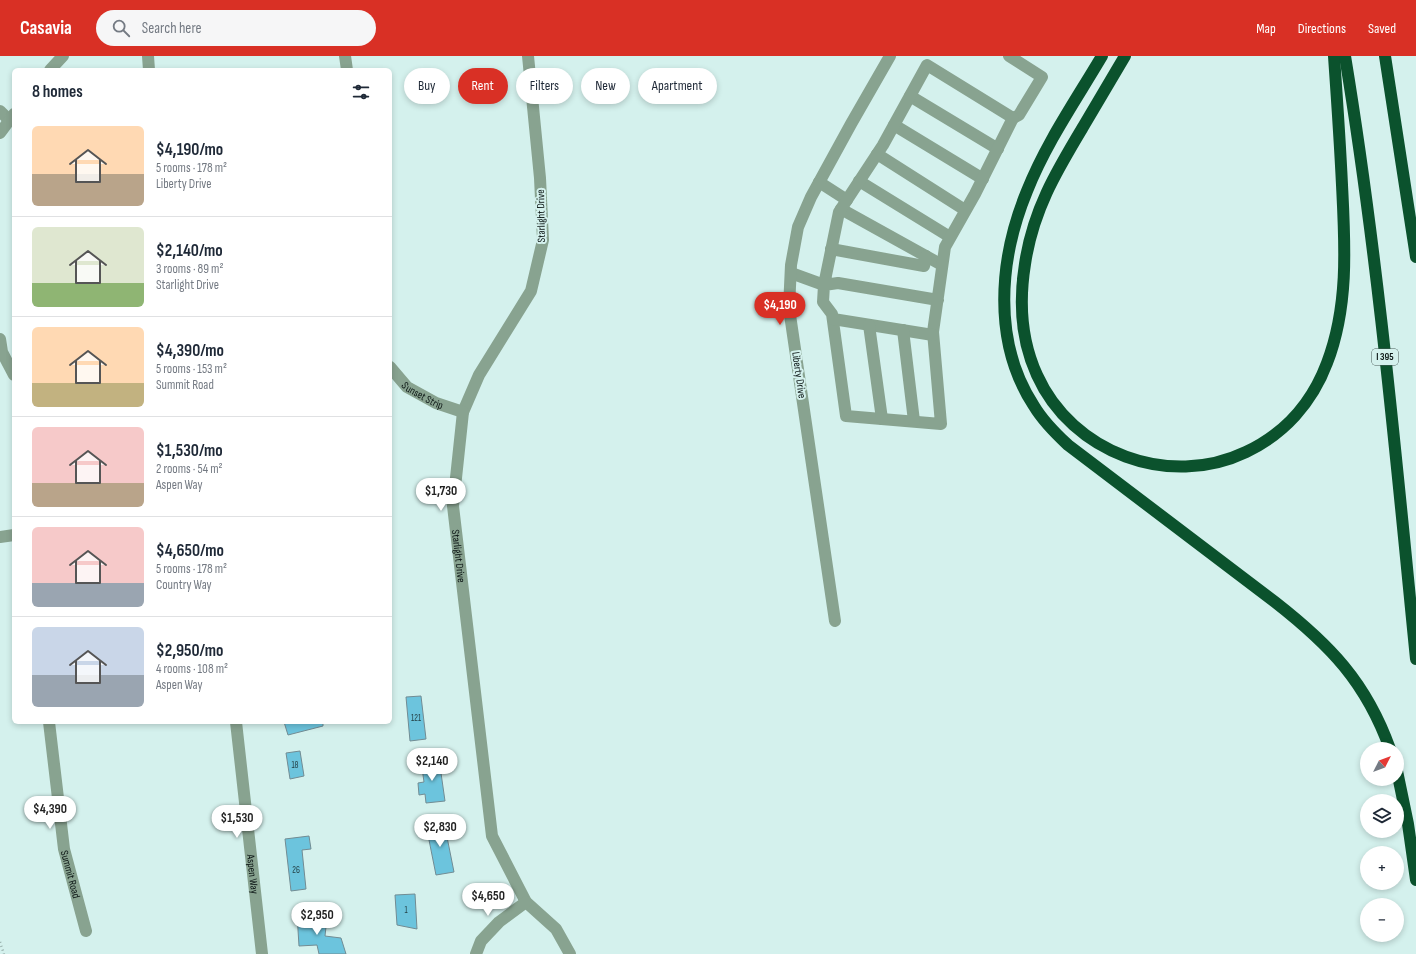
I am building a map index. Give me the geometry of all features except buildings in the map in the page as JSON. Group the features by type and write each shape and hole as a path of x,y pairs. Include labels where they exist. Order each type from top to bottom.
{"highway":[{"path":"1102,56 1042,160 1027,190 1015,225 1007,260 1004,302 1006,330 1011,354 1018,376 1034,407 1050,427 1068,445 1285,610 1329,650 1350,672 1366,696 1380,723 1387,742"},
{"path":"1125,56 1057,169 1040,205 1030,240 1024,274 1022,306 1024,329 1028,352 1041,383 1059,410 1074,426 1092,440 1124,457 1158,466 1179,467 1201,466 1222,461 1242,454 1269,439 1285,427 1300,411 1313,392 1326,365 1336,335 1339,319 1344,264 1343,204 1334,56"},
{"name":"I 395","path":"1345,56 1364,179 1376,272 1416,659"},
{"path":"1384,56 1416,257"},
{"path":"1400,786 1408,824 1416,880"}],"street":[{"path":"52,68 63,56"},
{"path":"148,56 149,68"},
{"path":"345,56 347,68"},
{"name":"Starlight Drive","path":"528,56 540,178 543,240 531,291 479,375 462,412 453,506 492,836 526,902 556,929 570,954"},
{"name":"Liberty Drive","path":"835,621 789,308 791,273 798,227 811,197 890,56"},
{"path":"1009,56 1042,76 1019,115 1014,118 966,210 944,247 933,335 941,424 846,416 832,314 823,302 824,285 839,212 877,154 930,61 1014,118"},
{"path":"910,96 998,149"},
{"path":"0,111 11,117 0,133"},
{"path":"894,125 982,179"},
{"path":"877,154 966,210"},
{"path":"859,181 950,237"},
{"path":"819,182 844,204 942,265"},
{"path":"831,249 924,266 926,256"},
{"path":"791,273 824,285 838,283 938,300"},
{"path":"833,319 933,335"},
{"path":"869,325 882,419"},
{"path":"903,330 914,422"},
{"path":"0,338 2,352 12,371"},
{"name":"Sunset Strip","path":"392,369 407,387 436,403 462,412"},
{"path":"0,537 12,535"},
{"name":"Summit Road","path":"48,724 64,849 86,931"},
{"name":"Aspen Way","path":"236,724 262,954"},
{"path":"476,954 481,942 499,922 526,902"}],"path":[{"path":"0,942 4,954"}]}
